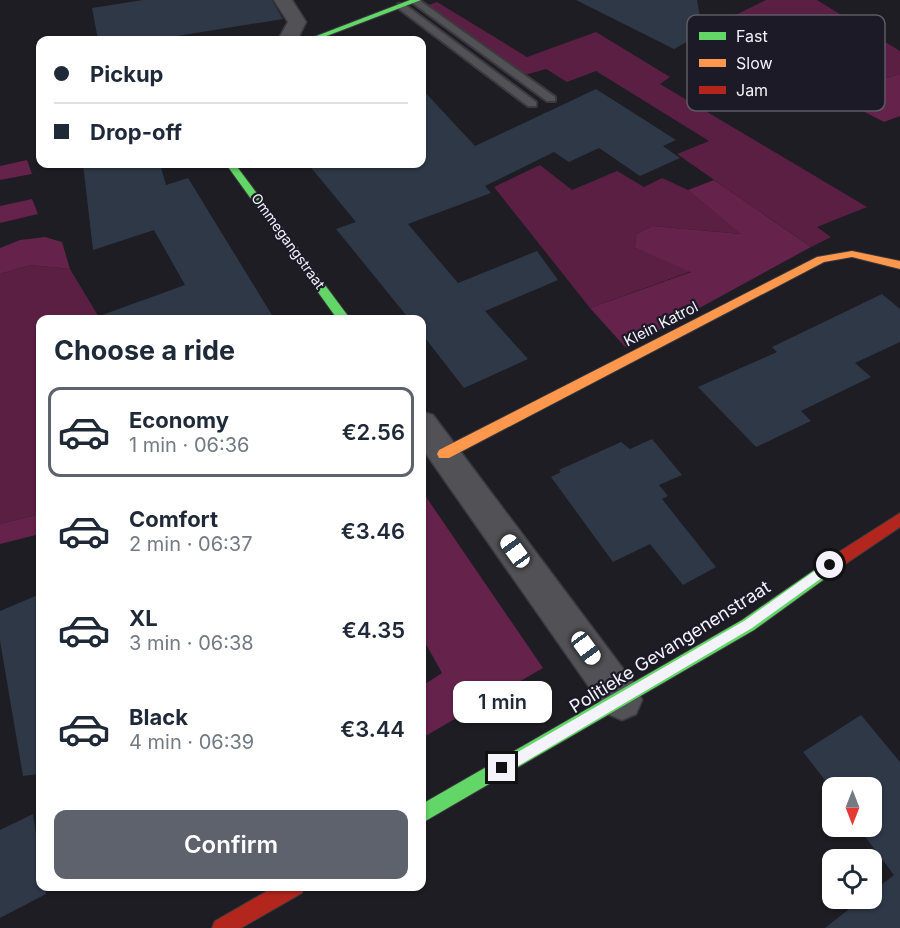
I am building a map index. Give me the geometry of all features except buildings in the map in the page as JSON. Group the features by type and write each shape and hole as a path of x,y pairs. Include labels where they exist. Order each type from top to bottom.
{"street":[{"path":"283,0 297,22 290,36"},
{"path":"321,36 416,0"},
{"name":"Ommegangstraat","path":"233,168 341,315"},
{"name":"Klein Katrol","path":"444,454 821,259 841,253 859,253 900,265"},
{"path":"426,429 622,700"},
{"name":"Politieke Gevangenenstraat","path":"426,812 748,625 876,533 900,519"},
{"path":"222,928 286,891"}],"lane":[{"path":"416,0 551,99"},
{"path":"401,6 532,104"}],"shaded area":[{"path":"766,0 817,0 841,15 735,15"},
{"path":"437,2 527,57 596,32 670,77 660,84 687,100 687,111 705,111 867,207 817,227 831,237 811,247 677,154 709,141 596,71 567,82 546,69 525,75 428,5"},
{"path":"885,42 900,51 900,74 885,79"},
{"path":"900,74 900,116 884,122 863,111 885,111 885,79"},
{"path":"27,160 32,174 0,180 0,166"},
{"path":"540,165 572,190 617,171 644,187 662,178 688,190 742,234 653,226 636,234 635,248 692,271 590,308 494,187"},
{"path":"714,180 811,247 626,348 590,308 691,272 635,248 636,234 653,226 741,234 688,190"},
{"path":"32,199 38,214 0,223 0,206"},
{"path":"45,237 62,242 70,269 30,265 0,274 0,248 20,240"},
{"path":"30,265 70,269 98,315 36,315 36,515 0,524 0,274"},
{"path":"426,497 543,668 426,736 426,683 442,673 426,644"},
{"path":"36,515 36,535 0,544 0,524"}],"traffic: fast":[{"path":"321,36 417,0"},
{"path":"233,168 341,315"},
{"path":"426,812 748,625 836,562"}],"traffic: slow":[{"path":"444,454 821,259 852,254 900,265"}],"traffic: jam":[{"path":"836,562 900,519"},
{"path":"222,928 286,891"}],"route":[{"path":"502,768 748,625 830,565"}]}
